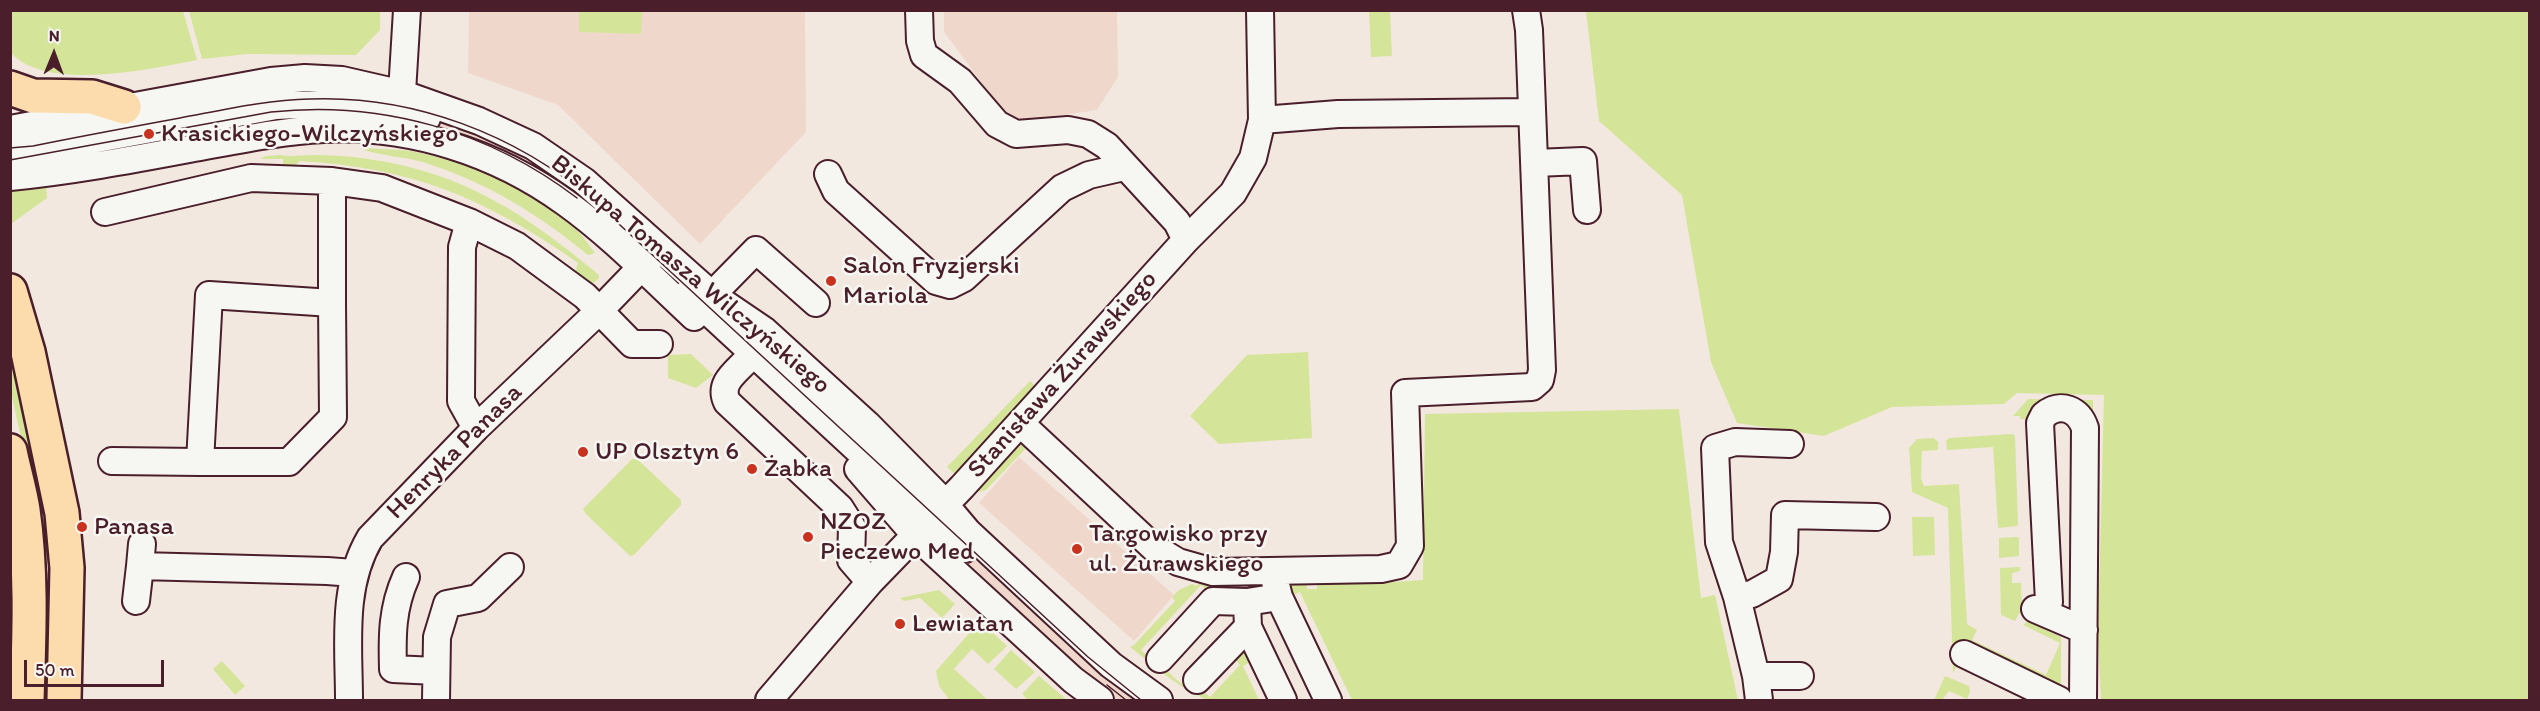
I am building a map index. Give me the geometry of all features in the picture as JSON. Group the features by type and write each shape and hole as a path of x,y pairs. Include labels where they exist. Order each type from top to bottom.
{"main road":[{"path":"10,88 33,96 93,97 124,108"},
{"path":"10,291 28,352 62,513 67,568 64,700"},
{"path":"10,451 22,509 28,569 30,620 27,700"},
{"path":"30,620 41,615 53,615 65,621"}],"street":[{"path":"10,155 276,106 345,105 400,113 407,10"},
{"path":"919,10 920,41 924,56 960,81 997,124 1016,134 1068,130 1088,134 1107,146 1177,222 1186,240"},
{"name":"Stanisława Żurawskiego","path":"769,700 870,582 1020,423 1186,240 1233,194 1253,159 1262,120 1260,10"},
{"path":"1020,423 1153,547 1178,562 1213,572 1381,569 1399,565 1410,546 1405,393 1532,387 1540,380 1542,370 1535,163 1530,112 1529,30 1526,10"},
{"name":"Biskupa Tomasza Wilczyńskiego","path":"10,129 271,81 305,78 356,81 400,113 420,136 478,153 511,168 650,258"},
{"path":"1262,120 1338,114 1530,112"},
{"name":"Biskupa Tomasza Wilczyńskiego","path":"10,177 59,172 264,136 323,129 400,113 479,120 533,146 584,181 650,258 702,305 744,363 859,470 931,519 968,532 1111,665 1159,700"},
{"path":"1535,163 1583,161 1587,210"},
{"path":"828,174 836,191 936,281 950,285 964,278 1062,188 1089,176 1124,167"},
{"path":"105,212 250,178 332,182 382,188 469,222 517,246 571,284 632,344 659,344"},
{"path":"112,461 289,462 333,417 332,182"},
{"path":"469,222 462,247 461,401 476,428"},
{"path":"702,305 756,250 816,303"},
{"name":"Henryka Panasa","path":"349,700 349,601 359,556 370,538 476,428 600,310 650,258"},
{"path":"200,462 209,295 332,303"},
{"name":"Biskupa Tomasza Wilczyńskiego","path":"702,305 765,331 867,424 931,519 1073,680 1100,700"},
{"path":"744,363 726,384 724,393 727,402 840,508 852,527 851,560 870,582"},
{"path":"2083,700 2084,630 2085,428 2081,418 2073,410 2058,408 2049,410 2040,423 2038,576 2042,605 2084,630"},
{"path":"1790,444 1735,442 1715,448 1719,542 1737,597 1757,688 1800,676"},
{"path":"1737,597 1752,594 1779,579 1784,552 1785,515 1876,517"},
{"path":"931,519 1108,680 1134,700"},
{"path":"136,601 141,555 354,573"},
{"path":"436,700 437,637 447,604 478,598 510,567"},
{"path":"1274,571 1279,597 1328,700"},
{"path":"406,577 397,597 392,626 393,669 436,671"},
{"path":"1160,659 1213,601 1247,602 1279,597"},
{"path":"1247,602 1248,627 1283,700"},
{"path":"1197,680 1248,627"},
{"path":"1964,654 2059,700"}],"shaded area":[{"path":"469,11 805,11 806,132 700,244 558,105 468,73"},
{"path":"944,11 1117,11 1118,77 1097,110 1012,123 944,32"},
{"path":"446,112 487,128 639,235 627,249 434,130"},
{"name":"Targowisko przy ul. Żurawskiego","path":"1019,457 1174,595 1134,641 979,503"},
{"path":"949,522 1150,700 1118,700 1096,682 947,543"}],"green space":[{"path":"11,11 183,11 197,60 127,72 74,75 49,72 28,65 11,53"},
{"path":"189,11 380,11 380,30 356,55 247,54 202,59"},
{"path":"579,11 642,11 641,34 579,32"},
{"path":"1369,11 1390,11 1392,56 1371,57"},
{"path":"1586,11 2529,11 2529,700 2101,700 2098,637 2104,395 2017,393 2004,404 1892,407 1824,436 1737,423 1711,362 1682,195 1599,121"},
{"path":"360,148 411,151 431,155 497,178 519,188 557,212 578,231 595,253 588,255 531,213 470,180 426,163"},
{"path":"266,156 354,157 402,165 434,174 492,199 519,215 572,253 599,275 599,278 590,286 574,276 578,263 545,240 480,204 447,190 377,170 299,161 292,172 283,171 283,159 260,159"},
{"path":"46,180 47,198 11,224 11,188"},
{"path":"10,332 38,453 53,564 39,564 25,456 11,392"},
{"path":"1308,352 1312,438 1219,444 1190,416 1247,355"},
{"path":"691,354 713,375 696,388 668,378 668,355"},
{"path":"1030,381 1041,391 958,477 947,467"},
{"path":"2028,399 2093,400 2093,700 2089,419 2020,419 2020,416 2013,416"},
{"path":"1679,409 1701,598 1715,595 1738,700 1352,700 1300,592 1288,597 1285,583 1307,576 1307,589 1317,589 1318,576 1394,575 1394,582 1423,580 1425,414"},
{"path":"2012,434 2015,436 2018,524 1998,528 1993,447 1947,450 1946,441 1949,438"},
{"path":"1934,438 1938,442 1938,450 1922,451 1921,478 1924,486 1959,484 1967,624 1977,630 1972,640 2046,675 2060,643 2023,625 2028,621 2061,637 2061,695 1966,649 1953,673 1948,508 1912,492 1909,448 1917,439"},
{"path":"1020,441 1030,444 986,490 974,493 972,490"},
{"path":"632,459 637,459 681,500 681,505 634,555 630,556 583,509"},
{"path":"1912,517 1934,517 1935,555 1913,556"},
{"path":"1999,538 2019,538 2019,556 1999,558"},
{"path":"2020,567 2020,571 2012,573 2012,583 2021,583 2022,608 2015,621 2001,615 2000,568"},
{"path":"1202,577 1213,583 1210,593 1201,585 1141,650 1162,670 1164,668 1182,684 1192,690 1203,691 1210,697 1240,665 1234,658 1244,649 1252,661 1243,666 1259,700 1226,702 1208,700 1198,696 1157,669 1130,647 1175,601 1172,597 1179,590 1192,584 1197,586"},
{"path":"939,590 955,604 942,618 920,598 904,601 900,598"},
{"path":"980,621 1007,646 988,664 972,649 954,669 988,700 946,700 948,698 939,686 936,671"},
{"path":"1011,650 1035,672 1016,689 994,669"},
{"path":"222,661 245,686 235,695 213,669"},
{"path":"1039,676 1067,700 1028,700 1022,694"},
{"path":"1945,676 1969,686 1970,692 1967,699 1949,691 1942,700 1934,700"}],"tram line":[{"path":"10,148 33,146 245,106 310,99 349,99 387,104 461,123 497,138 564,177 594,201 1088,657 1141,700"},
{"path":"10,160 271,112 353,111 393,116 432,125 471,138 508,155 577,198"},
{"path":"1107,685 1126,700"}],"place":[{"name":"Krasickiego-Wilczyńskiego","path":"149,134"},
{"name":"Salon Fryzjerski Mariola","path":"831,281"},
{"name":"UP Olsztyn 6","path":"583,452"},
{"name":"Żabka","path":"752,469"},
{"name":"Panasa","path":"82,527"},
{"name":"NZOZ Pieczewo Med","path":"808,537"},
{"name":"Targowisko przy ul. Żurawskiego","path":"1077,549"},
{"name":"Lewiatan","path":"900,624"}]}
